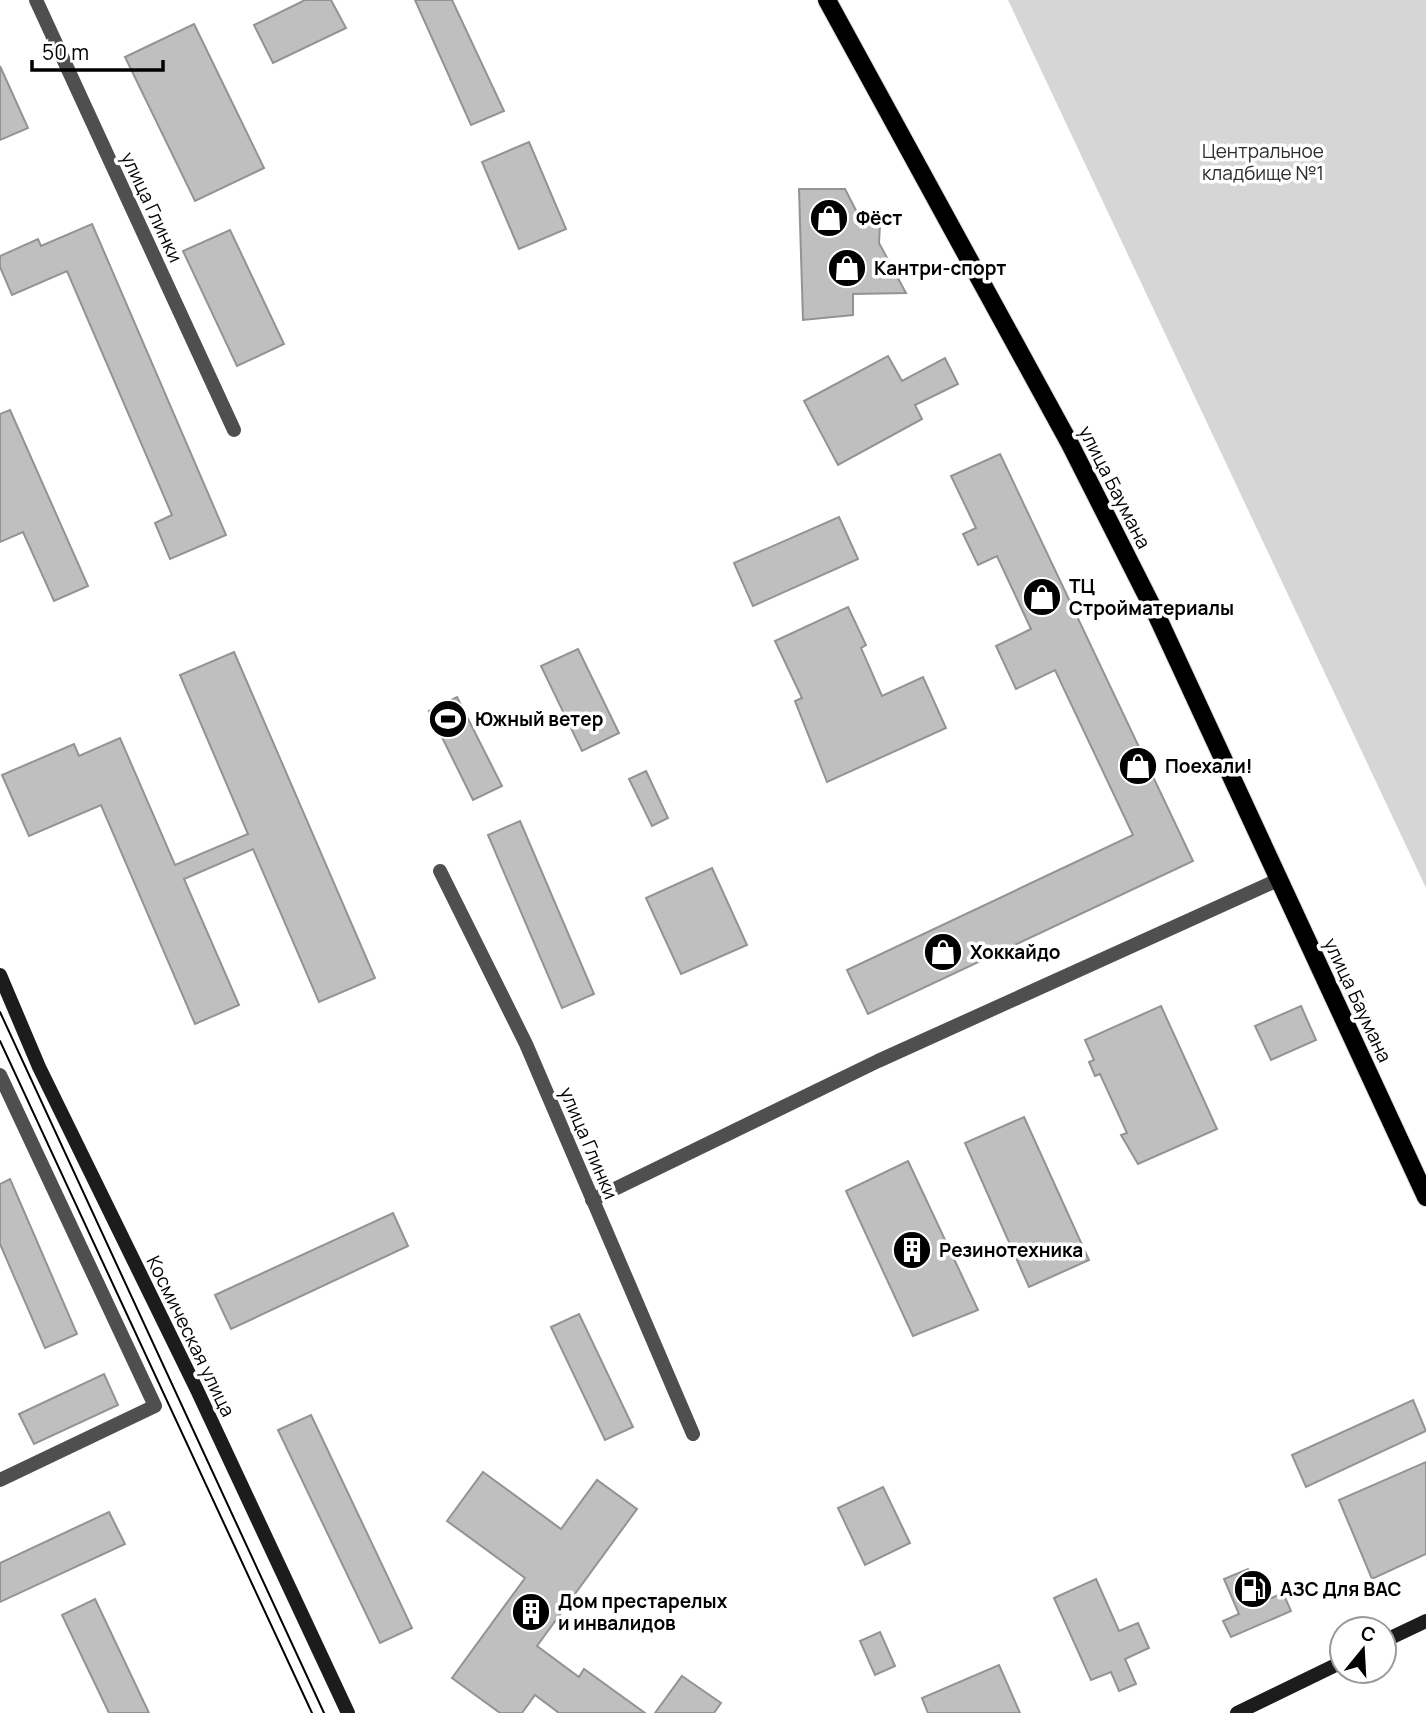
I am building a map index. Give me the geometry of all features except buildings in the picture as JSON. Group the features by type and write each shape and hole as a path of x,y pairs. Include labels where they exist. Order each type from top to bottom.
{"main road":[{"name":"улица Баумана","path":"827,0 1070,444 1157,616 1426,1197"},
{"name":"Космическая улица","path":"0,975 39,1067 197,1390 348,1713"},
{"path":"1398,1634 1426,1621"},
{"path":"1237,1713 1328,1669"}],"street":[{"name":"улица Глинки","path":"36,0 233,430"},
{"name":"улица Глинки","path":"440,871 526,1044 693,1434"},
{"path":"592,1200 877,1061 1280,879"},
{"path":"0,1075 155,1406 0,1480"}],"green space":[{"name":"Центральное кладбище №1","path":"1008,0 1426,0 1426,888"}],"tram line":[{"path":"0,1012 324,1713"},
{"path":"0,1041 312,1713"}],"place":[{"name":"Фёст","path":"829,218"},
{"name":"Кантри-спорт","path":"847,268"},
{"name":"ТЦ Стройматериалы","path":"1042,597"},
{"name":"Южный ветер","path":"448,719"},
{"name":"Поехали!","path":"1138,766"},
{"name":"Хоккайдо","path":"943,952"},
{"name":"Резинотехника","path":"912,1250"},
{"name":"АЗС Для ВАС","path":"1253,1589"},
{"name":"Дом престарелых и инвалидов","path":"531,1612"}]}
